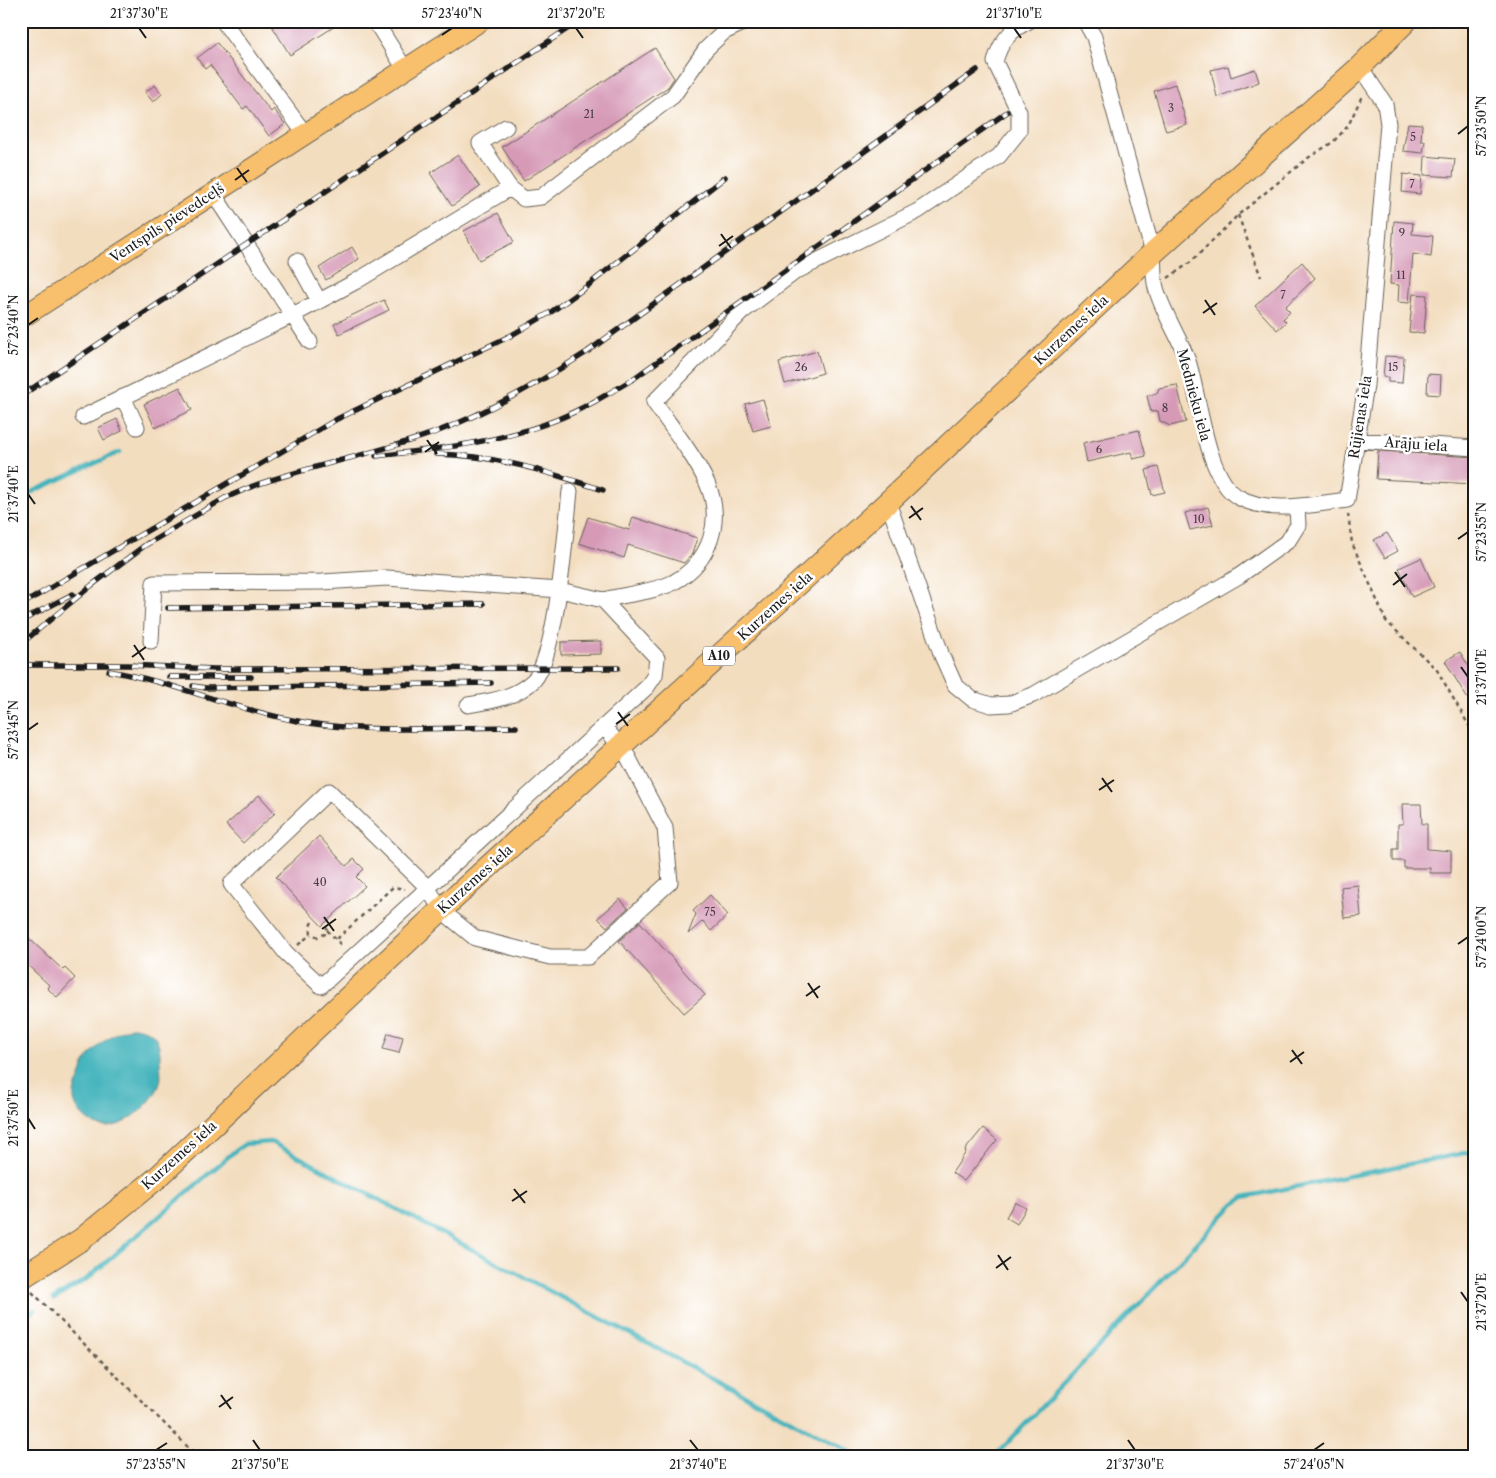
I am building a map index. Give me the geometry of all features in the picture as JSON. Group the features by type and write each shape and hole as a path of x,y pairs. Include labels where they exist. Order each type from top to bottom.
{"highway":[{"name":"Kurzemes iela","path":"25,1283 157,1178 441,910 888,502 1153,253 1360,68 1406,21"}],"main road":[{"name":"Ventspils pievedceļš","path":"21,318 480,21"}],"street":[{"path":"223,21 305,134"},
{"path":"375,21 405,69"},
{"path":"506,127 480,143 510,188 524,199 541,198 673,96 706,49 724,32 747,21"},
{"path":"151,641 154,583 322,582 387,578 560,590 603,600 672,584 690,572 705,555 711,541 714,514 707,484 654,402 742,312 795,272 918,212 999,156 1019,131 1019,112 995,62 1000,44 1021,25 1029,21"},
{"name":"Mednieku iela","path":"1085,21 1094,37 1153,253 1156,287 1188,361 1210,455 1226,487 1238,497 1260,505 1297,506 1347,500"},
{"name":"Rūjienas iela","path":"1347,500 1366,385 1388,124 1385,104 1360,68"},
{"path":"83,417 293,315 355,282 510,188"},
{"path":"213,193 310,342"},
{"path":"297,262 319,301"},
{"path":"123,397 137,427"},
{"name":"Arāju iela","path":"1357,440 1475,448"},
{"path":"468,705 502,699 519,691 534,679 542,668 560,590 570,491"},
{"path":"888,502 942,656 955,685 972,700 991,705 1009,704 1033,695 1239,576 1288,542 1298,525 1297,506"},
{"path":"603,600 657,658 658,666 655,675 647,687 423,884 321,986 286,953 231,884 329,791 423,884 441,910 475,938 550,957 588,957 670,882 665,828 621,746 604,726"}],"path":[{"path":"1238,215 1260,277"},
{"path":"1347,500 1352,543 1386,621 1437,670 1475,736"},
{"path":"337,939 393,887 404,890 423,884"},
{"path":"312,922 310,930 314,936 322,936 327,929 344,947 342,952"},
{"path":"25,1283 198,1457"}],"water":[{"path":"133,1027 146,1030 155,1036 160,1052 160,1083 151,1099 136,1115 117,1125 99,1126 81,1114 74,1100 75,1088 84,1063 96,1048 113,1035"}],"building":[{"path":"269,21 343,21 290,55"},
{"path":"217,43 271,112 274,109 285,124 269,136 247,106 243,109 210,65 205,69 197,58"},
{"path":"655,48 674,78 668,87 524,181 502,147"},
{"path":"1228,66 1231,77 1255,69 1259,82 1217,97 1211,70"},
{"path":"1175,84 1187,125 1166,131 1154,91"},
{"path":"155,85 162,94 153,102 145,92"},
{"path":"1408,123 1422,124 1421,141 1425,141 1423,153 1403,151"},
{"path":"458,155 480,187 452,206 430,173"},
{"path":"1425,156 1455,159 1453,177 1424,175"},
{"path":"1403,174 1422,176 1420,194 1402,192"},
{"path":"498,213 514,242 479,260 464,231"},
{"path":"1394,221 1413,223 1412,234 1433,236 1431,257 1413,254 1409,303 1398,302 1399,285 1390,284"},
{"path":"352,247 359,259 326,280 319,268"},
{"path":"1302,262 1315,278 1285,307 1290,312 1283,319 1286,322 1277,330 1255,306"},
{"path":"1413,294 1427,295 1424,333 1409,332"},
{"path":"384,300 389,310 339,334 334,324"},
{"path":"817,351 823,373 785,384 779,362"},
{"path":"1385,356 1404,357 1402,383 1388,382 1388,378 1383,377"},
{"path":"1428,374 1441,375 1440,395 1427,394"},
{"path":"1177,385 1186,422 1170,426 1160,421 1158,411 1151,412 1147,396 1157,393 1159,388"},
{"path":"180,387 192,410 155,428 144,404"},
{"path":"763,399 771,426 753,431 745,404"},
{"path":"117,419 122,431 104,440 98,428"},
{"path":"1139,430 1146,456 1133,459 1131,452 1087,462 1083,443"},
{"path":"1378,451 1475,457 1475,484 1376,479"},
{"path":"1158,467 1165,492 1152,495 1146,470"},
{"path":"1208,507 1213,525 1190,530 1185,513"},
{"path":"588,517 629,530 633,517 697,538 692,554 684,563 628,545 624,558 579,543"},
{"path":"1387,533 1398,551 1385,558 1374,540"},
{"path":"1421,558 1434,587 1412,597 1399,568"},
{"path":"601,641 601,654 561,655 561,642"},
{"path":"1460,652 1474,675 1468,678 1475,689 1475,711 1445,661"},
{"path":"259,795 275,813 243,843 226,825"},
{"path":"1402,804 1421,804 1422,824 1427,824 1427,849 1451,851 1451,873 1430,873 1430,868 1404,868 1404,861 1393,861 1393,849 1398,849 1398,824 1403,824"},
{"path":"319,836 346,866 354,859 364,869 356,877 365,886 322,926 276,877"},
{"path":"1358,885 1361,916 1344,918 1341,887"},
{"path":"710,895 728,915 711,931 703,921 688,934 696,914 693,911"},
{"path":"620,899 628,908 607,927 598,918"},
{"path":"640,922 705,995 684,1013 619,941"},
{"path":"21,931 63,970 65,968 75,978 57,997 47,988 49,985 21,959"},
{"path":"388,1033 403,1037 399,1053 383,1049"},
{"path":"983,1128 997,1140 964,1181 952,1173 966,1152 965,1150"},
{"path":"1015,1202 1026,1208 1017,1224 1006,1217"}],"waterway":[{"path":"21,497 120,452"},
{"path":"54,1299 88,1278 236,1150 245,1144 271,1142 860,1457"},
{"path":"994,1457 1233,1205 1244,1197 1475,1151"},
{"path":"21,1319 35,1310"}],"railway":[{"path":"21,396 579,21"},
{"path":"144,546 225,498 253,486 391,447 436,432 494,406 532,386 587,352 977,70"},
{"path":"376,456 490,440 556,420 595,401 633,379 1007,112"},
{"path":"21,605 337,419 510,336 551,312 586,287 725,177"},
{"path":"436,454 500,461 542,471 603,490"},
{"path":"21,644 92,585 148,543"},
{"path":"21,621 73,594"},
{"path":"168,608 483,604"},
{"path":"21,665 128,665 214,669 618,668"},
{"path":"109,671 158,682 254,711 329,726 382,729 516,727"},
{"path":"169,677 251,677"},
{"path":"193,686 206,688 491,683"}]}
